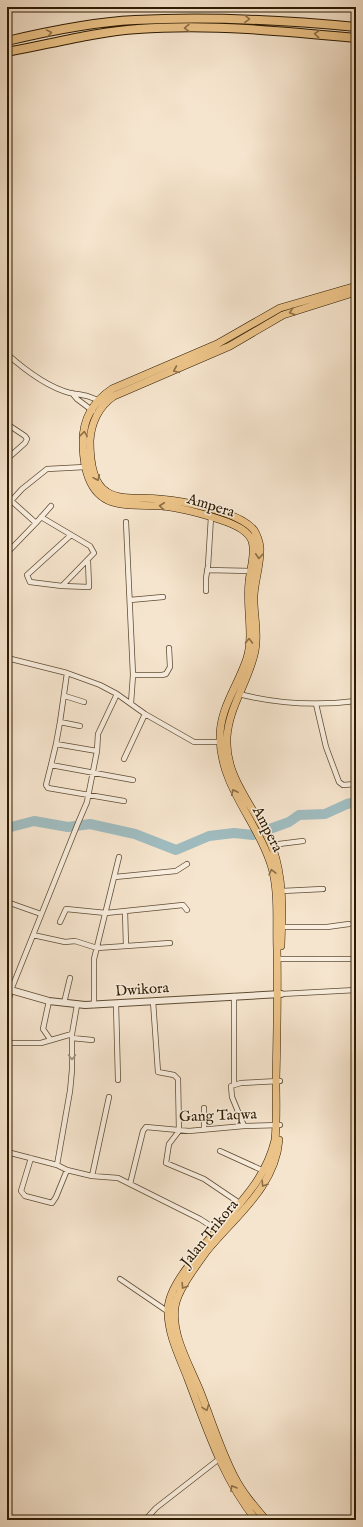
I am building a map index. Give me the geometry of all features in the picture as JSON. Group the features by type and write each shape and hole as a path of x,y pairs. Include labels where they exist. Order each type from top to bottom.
{"highway":[{"path":"7,41 99,24 135,20 207,18 356,27"},
{"path":"7,52 87,36 138,29 206,28 269,30 356,38"}],"main road":[{"name":"Ampera","path":"256,824 233,774 224,729 224,710 247,658 249,648 247,598 253,546 250,537 235,526 211,517 168,507 120,504 108,501 91,485 85,468 83,433 90,410 119,385 199,353 235,336 263,317 280,308 356,286"},
{"name":"Ampera","path":"100,402 230,346 283,315 356,292"},
{"name":"Ampera","path":"100,402 90,437 91,456 97,480 107,492 118,496 173,500 217,511 244,522 257,536 260,546 260,558 254,597 256,643 253,658 220,742 230,783 267,841 280,876 282,890 279,959"},
{"name":"Ampera","path":"267,841 275,883 279,959 279,994"},
{"name":"Jalan Trikora","path":"256,1520 237,1495 219,1459 178,1335 175,1315 176,1303 198,1263 257,1194 268,1178 278,1152 279,994"},
{"name":"Jalan Trikora","path":"266,1520 246,1495 233,1474 172,1337 167,1310 171,1295 178,1282 217,1230 241,1204 264,1171 273,1150 278,1125"}],"street":[{"path":"7,354 48,384 72,393 89,396 100,402"},
{"path":"72,393 90,410 98,413"},
{"path":"7,424 27,439 25,443 7,459"},
{"path":"11,501 22,489 47,469 67,467 85,468"},
{"path":"7,497 36,523"},
{"path":"7,553 51,506"},
{"path":"41,517 90,546 94,551 88,561 62,586"},
{"path":"206,590 211,517"},
{"path":"126,522 133,675 131,703"},
{"path":"71,535 26,577 30,582 62,586 89,587 88,561"},
{"path":"207,570 251,571"},
{"path":"130,600 163,597"},
{"path":"133,675 166,674 170,667 169,648"},
{"path":"7,658 67,673 117,694 145,714 194,742 220,742"},
{"path":"67,673 65,696 46,787 88,796 124,801"},
{"path":"7,1007 9,990 86,806 97,751 98,734 117,694"},
{"path":"239,694 283,703 316,704 356,701"},
{"path":"65,696 84,702"},
{"path":"316,704 326,747 339,782 343,784 356,784"},
{"path":"124,759 145,714"},
{"path":"60,722 80,726"},
{"path":"56,744 97,751"},
{"path":"51,765 133,780"},
{"path":"267,841 303,842"},
{"path":"94,1005 94,959 110,901 108,895 115,877 119,857"},
{"path":"115,877 176,871 187,864"},
{"path":"282,890 323,889"},
{"path":"7,902 41,914"},
{"path":"60,922 66,909 106,913 183,905 187,910"},
{"path":"125,911 126,946"},
{"path":"281,927 327,927 350,924"},
{"path":"33,935 65,942 75,941 97,948 170,943"},
{"path":"279,959 356,958"},
{"path":"64,1003 70,978"},
{"name":"Dwikora","path":"9,990 49,1001 77,1005 279,994"},
{"path":"279,994 356,990"},
{"path":"234,996 234,1084 230,1088 232,1097 244,1126"},
{"path":"49,1001 43,1029 50,1039"},
{"path":"153,1001 158,1072 176,1076 178,1079 179,1131 170,1144 166,1163 204,1179 241,1204"},
{"path":"116,1004 118,1080"},
{"path":"57,1165 70,1091 72,1036 77,1005"},
{"path":"7,1043 37,1043 50,1039 72,1036 92,1040"},
{"path":"234,1084 278,1081"},
{"path":"92,1176 109,1097"},
{"path":"204,1108 204,1129"},
{"name":"Gang Taqwa","path":"130,1184 144,1129 146,1127 155,1126 179,1131 278,1125"},
{"path":"220,1151 264,1171"},
{"path":"7,1152 57,1165 66,1170 92,1176 118,1178 217,1230"},
{"path":"31,1158 21,1191 25,1196 52,1203 66,1170"},
{"path":"120,1279 167,1310"},
{"path":"145,1520 156,1508 219,1459"}],"waterway":[{"path":"7,828 34,821 68,827 90,824 135,834 176,850 209,836 234,833 253,835 289,822 299,815 325,814 347,804 356,802"}]}
